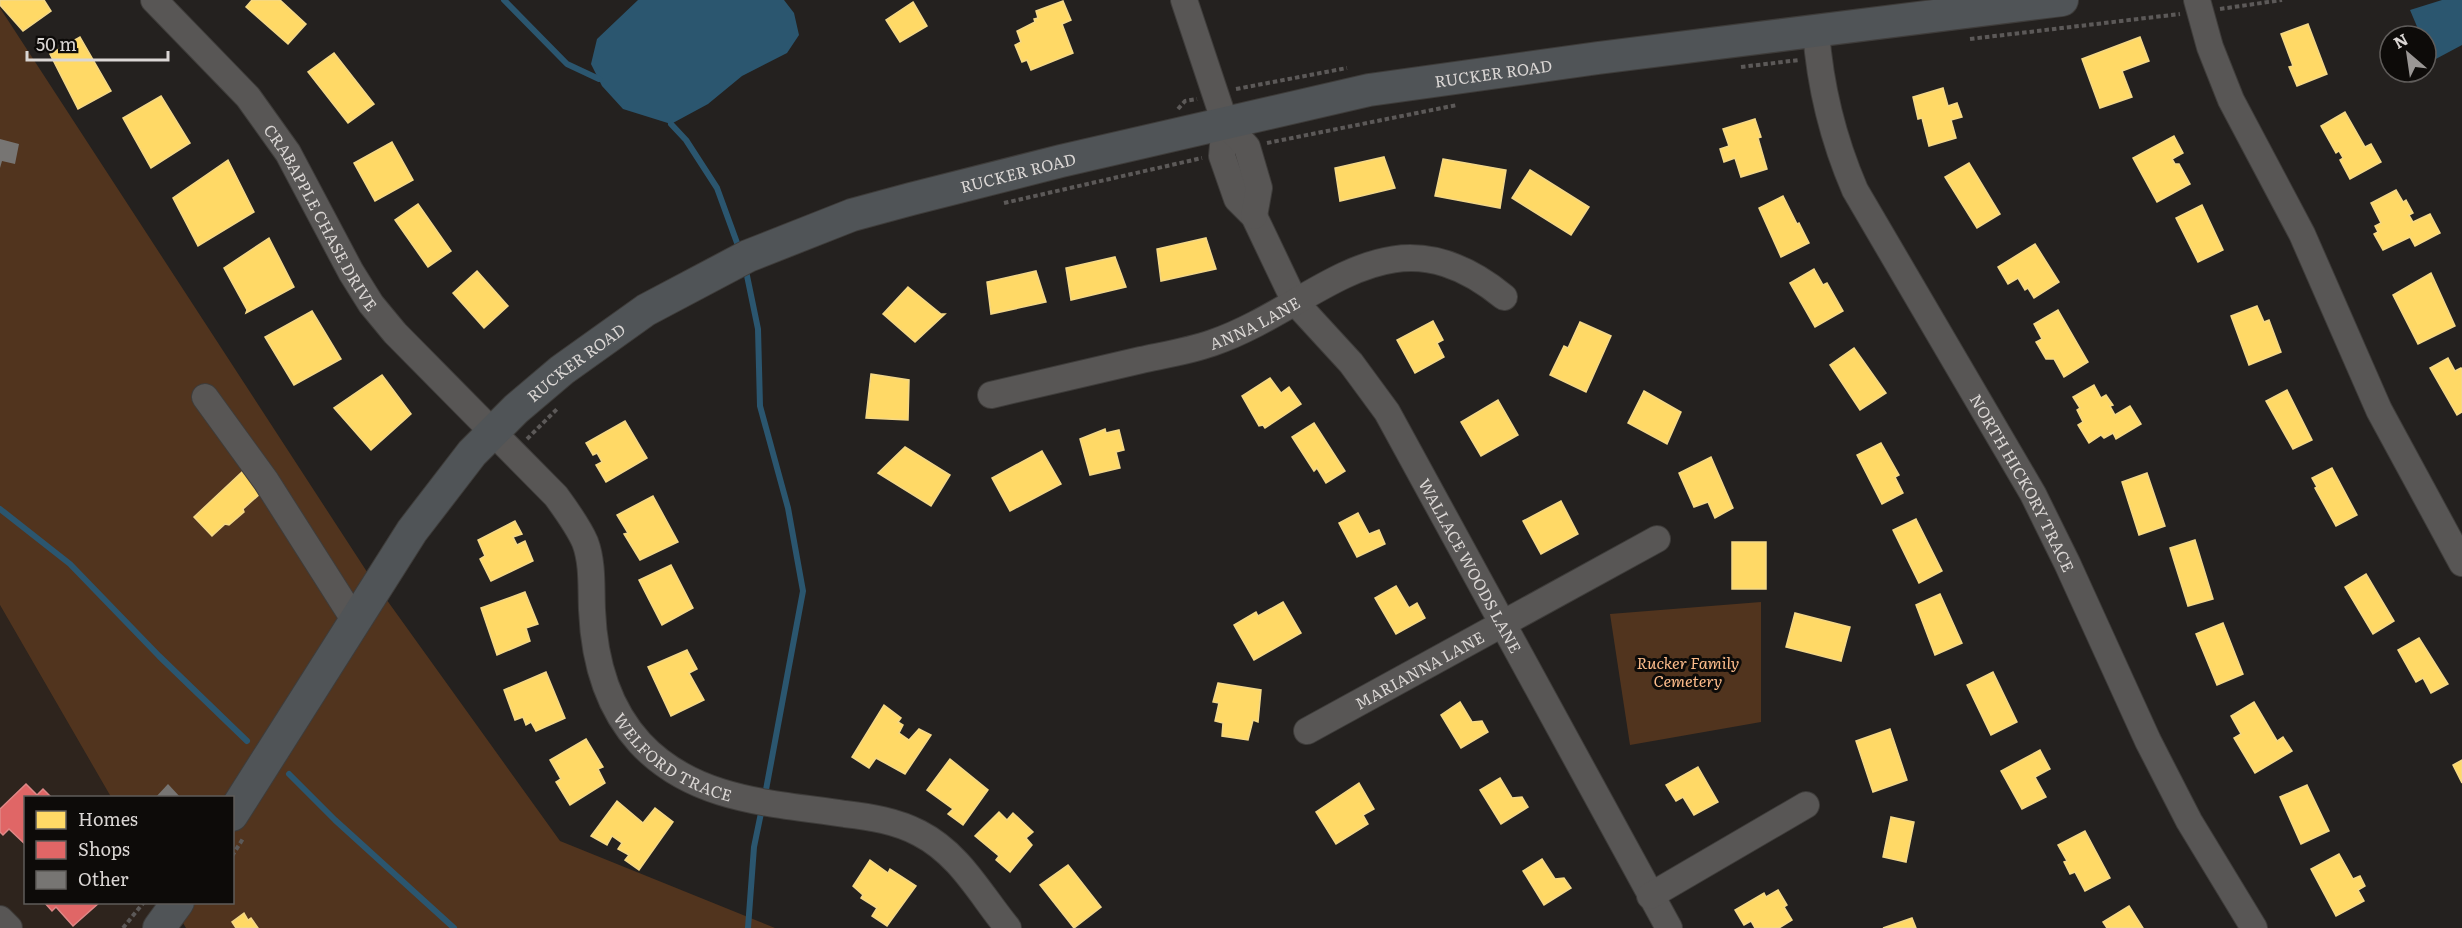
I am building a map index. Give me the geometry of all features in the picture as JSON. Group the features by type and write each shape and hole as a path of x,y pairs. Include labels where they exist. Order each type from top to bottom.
{"main road":[{"name":"RUCKER ROAD","path":"241,821 355,621 434,499 472,453 502,442 562,370 646,310 748,256 791,237 852,215 1220,108 1598,58 1817,44 2062,0"},
{"path":"159,928 177,904"}],"street":[{"name":"CRABAPPLE CHASE DRIVE","path":"154,0 248,97 288,153 339,252 371,304 395,333 502,442"},
{"path":"1184,0 1220,108"},
{"path":"2198,6 2231,100 2302,234 2379,410 2462,563"},
{"name":"NORTH HICKORY TRACE","path":"1817,44 1839,153 1855,190 2033,494 2148,741 2189,821 2254,928"},
{"name":"WALLACE WOODS LANE","path":"1220,108 1235,150 1259,188 1254,216 1295,302 1351,363 1387,412 1669,928"},
{"name":"ANNA LANE","path":"991,395 1210,344 1246,330 1358,268 1381,261 1405,258 1433,260 1461,268 1486,281 1504,297"},
{"path":"205,397 266,481 355,621"},
{"name":"WELFORD TRACE","path":"502,442 556,496 573,519 586,544 592,586 595,642 601,670 619,713 640,743 661,762 685,778 710,790 737,798 866,817 894,823 920,833 944,848 964,867 1008,928"},
{"name":"MARIANNA LANE","path":"1307,731 1657,539"},
{"path":"1650,896 1806,805"},
{"path":"0,919 9,928"}],"path":[{"path":"1965,39 2198,6 2282,0"},
{"path":"1737,68 1817,44"},
{"path":"1174,114 1185,101 1220,108 1353,66"},
{"path":"996,205 1235,150 1464,104"},
{"path":"502,442 562,404"},
{"path":"234,848 241,821"},
{"path":"123,928 143,904"}],"shaded area":[{"path":"0,605 110,796 24,796 24,904 172,904 184,924 179,928 0,928"}],"green space":[{"path":"0,8 371,578 560,841 775,928 186,928 172,904 234,904 234,796 110,796 0,605"},
{"name":"Rucker Family Cemetery","path":"1761,602 1761,722 1630,745 1610,614"}],"water":[{"path":"638,0 784,0 794,13 799,35 787,53 742,76 708,104 671,124 623,109 602,86 591,64 597,39"},
{"path":"2442,0 2462,0 2462,45 2438,58 2438,24 2416,24 2410,10"}],"building: Homes":[{"path":"0,0 44,0 51,11 23,31 0,5"},
{"path":"252,0 280,0 306,24 288,44 246,7"},
{"path":"1063,1 1071,20 1062,24 1073,53 1031,70 1027,60 1022,62 1015,45 1021,42 1017,31 1035,22 1034,19 1038,18 1036,11"},
{"path":"913,2 927,26 900,42 886,20"},
{"path":"2308,24 2327,74 2297,86 2289,67 2293,66 2281,34"},
{"path":"80,37 111,91 78,109 50,54"},
{"path":"2140,37 2149,61 2122,71 2132,97 2100,108 2082,59"},
{"path":"334,53 374,104 348,123 308,72"},
{"path":"1943,88 1948,106 1957,103 1962,117 1951,120 1956,138 1929,146 1922,118 1918,119 1913,97"},
{"path":"161,96 190,143 151,168 123,118"},
{"path":"2345,112 2365,147 2371,144 2381,162 2350,179 2340,160 2343,158 2339,151 2336,153 2321,126"},
{"path":"1755,119 1767,169 1741,177 1735,158 1724,162 1720,149 1729,146 1723,129"},
{"path":"2174,136 2183,153 2172,159 2175,164 2179,164 2190,184 2157,202 2133,158"},
{"path":"392,142 413,180 375,201 354,163"},
{"path":"1384,157 1395,188 1340,201 1335,168"},
{"path":"1443,159 1506,170 1500,208 1435,196"},
{"path":"228,160 254,212 198,246 173,198"},
{"path":"1969,163 2000,214 1977,228 1945,177"},
{"path":"1530,170 1589,207 1571,235 1512,198"},
{"path":"2396,190 2403,202 2406,200 2413,213 2409,215 2413,222 2430,214 2440,233 2415,246 2410,237 2383,250 2374,234 2378,232 2375,226 2381,223 2371,203"},
{"path":"1783,196 1809,243 1781,257 1759,208"},
{"path":"418,204 451,251 428,267 395,220"},
{"path":"2202,205 2223,250 2198,262 2176,218"},
{"path":"269,238 294,287 246,313 247,310 224,268"},
{"path":"1206,238 1216,269 1161,281 1157,249"},
{"path":"2035,244 2059,282 2034,298 2028,288 2025,290 2018,278 2008,284 1998,267"},
{"path":"1115,257 1126,287 1071,300 1066,268"},
{"path":"1814,269 1823,285 1827,283 1843,311 1815,327 1790,283"},
{"path":"477,271 508,306 484,328 453,293"},
{"path":"1036,271 1046,302 991,314 987,282"},
{"path":"2431,273 2455,326 2418,344 2393,295"},
{"path":"908,287 941,314 945,314 915,342 883,314"},
{"path":"2257,306 2264,322 2269,320 2281,352 2249,365 2231,316"},
{"path":"2058,310 2088,362 2064,377 2054,359 2046,359 2036,342 2042,339 2034,324"},
{"path":"312,311 341,359 294,385 265,337"},
{"path":"1433,321 1443,340 1437,343 1444,357 1415,373 1397,340"},
{"path":"1580,322 1611,336 1586,392 1550,375 1564,346 1568,348"},
{"path":"1854,348 1886,393 1860,410 1830,365"},
{"path":"2448,358 2455,371 2462,369 2462,412 2457,415 2430,368"},
{"path":"871,374 909,380 908,420 866,418"},
{"path":"382,375 411,414 371,450 334,408"},
{"path":"1270,378 1281,393 1289,387 1301,404 1265,428 1263,425 1259,426 1242,396"},
{"path":"2094,385 2101,398 2106,395 2113,405 2110,406 2115,415 2130,406 2141,424 2116,439 2113,433 2104,438 2101,435 2089,443 2078,425 2083,422 2077,410 2080,408 2073,397"},
{"path":"2287,390 2312,440 2293,449 2266,401"},
{"path":"1644,391 1681,412 1667,444 1628,423"},
{"path":"1498,400 1518,435 1481,456 1461,422"},
{"path":"625,421 647,458 606,482 596,465 602,462 597,453 593,455 586,443"},
{"path":"1314,423 1345,471 1326,483 1317,468 1314,471 1292,437"},
{"path":"1105,429 1106,433 1119,430 1124,450 1116,452 1120,468 1090,475 1080,439"},
{"path":"1881,443 1899,475 1895,477 1903,493 1882,504 1857,455"},
{"path":"905,447 950,475 931,506 878,473"},
{"path":"1042,451 1061,484 1010,511 992,478"},
{"path":"1711,457 1733,508 1715,518 1708,502 1694,507 1679,473"},
{"path":"2332,468 2357,515 2336,526 2312,478"},
{"path":"243,471 262,492 243,509 244,512 212,536 194,517"},
{"path":"2147,473 2165,526 2139,535 2122,482"},
{"path":"653,496 678,542 640,560 624,534 628,533 617,515"},
{"path":"1561,501 1578,534 1541,554 1523,521"},
{"path":"1358,513 1369,534 1379,530 1385,544 1357,557 1339,523"},
{"path":"1916,519 1942,571 1919,583 1893,530"},
{"path":"515,521 522,534 513,537 517,545 525,541 533,561 491,581 480,559 485,556 478,540"},
{"path":"2195,540 2213,599 2188,606 2170,548"},
{"path":"1732,542 1766,542 1766,589 1732,589"},
{"path":"671,565 693,608 662,625 639,580"},
{"path":"2366,574 2394,621 2373,634 2345,587"},
{"path":"1396,586 1409,608 1417,603 1425,618 1396,634 1375,598"},
{"path":"525,592 538,624 526,628 530,641 497,655 481,608"},
{"path":"1940,594 1962,643 1935,655 1916,605"},
{"path":"1283,602 1301,633 1254,660 1234,625 1256,612 1258,616"},
{"path":"1795,613 1850,627 1841,661 1786,647"},
{"path":"2223,623 2243,674 2217,685 2196,634"},
{"path":"2419,638 2448,684 2431,693 2423,678 2416,682 2398,650"},
{"path":"687,650 697,669 689,673 704,700 671,716 648,667"},
{"path":"546,672 565,718 536,731 531,722 526,725 523,717 515,720 504,690"},
{"path":"1993,672 2017,722 1991,735 1967,685"},
{"path":"1218,683 1261,690 1258,722 1253,720 1248,740 1222,736 1223,723 1215,721 1219,703 1213,702"},
{"path":"1460,702 1472,722 1482,721 1488,732 1461,748 1441,715"},
{"path":"2254,702 2277,741 2283,737 2292,751 2255,773 2234,738 2241,734 2231,716"},
{"path":"884,705 901,718 898,722 903,725 899,733 909,740 919,729 931,735 905,774 876,758 869,768 852,757"},
{"path":"1890,729 1907,780 1873,792 1856,741"},
{"path":"586,739 603,767 598,769 605,783 570,805 556,782 561,779 550,760"},
{"path":"2040,750 2050,769 2035,777 2046,797 2022,809 2001,771"},
{"path":"950,759 988,790 963,825 948,814 953,809 927,790"},
{"path":"2462,760 2462,783 2453,765"},
{"path":"1698,767 1718,802 1694,815 1683,797 1676,801 1666,785"},
{"path":"1500,778 1512,798 1522,797 1528,807 1501,824 1480,790"},
{"path":"1359,783 1374,809 1363,815 1368,824 1336,844 1316,812"},
{"path":"2307,785 2329,831 2301,844 2280,797"},
{"path":"617,801 643,823 655,808 673,822 639,870 625,860 629,855 618,849 622,843 612,836 607,845 591,836"},
{"path":"999,812 1007,820 1013,813 1033,832 1026,838 1032,845 1010,872 996,860 999,856 975,836"},
{"path":"1891,817 1914,822 1906,862 1883,857"},
{"path":"2085,831 2110,878 2085,891 2075,872 2070,874 2064,862 2067,861 2058,845"},
{"path":"2339,854 2353,879 2360,876 2365,886 2358,890 2364,901 2336,916 2311,869"},
{"path":"1542,859 1555,879 1564,878 1571,888 1544,905 1523,871"},
{"path":"870,860 888,873 890,869 916,886 887,926 872,916 877,908 861,898 863,895 853,886"},
{"path":"1068,865 1101,907 1074,928 1040,885"},
{"path":"1778,890 1787,905 1784,907 1792,920 1779,928 1755,928 1751,921 1744,925 1735,910 1764,893 1766,897"},
{"path":"2129,906 2143,928 2107,928 2103,922"},
{"path":"244,913 248,920 251,918 258,928 236,928 232,922"},
{"path":"1912,918 1916,928 1883,928"}],"building: Shops":[{"path":"26,784 37,795 43,789 50,796 24,796 24,843 9,829 3,835 0,832 0,809"},
{"path":"46,904 98,904 73,926 56,907 52,911"}],"building: Other":[{"path":"0,139 19,144 15,164 2,161 0,168"},
{"path":"168,784 179,796 157,796"}],"waterway":[{"path":"504,0 567,64 599,79"},
{"path":"671,124 686,140 717,188 740,251"},
{"path":"745,266 758,329 760,406 788,508 803,591 765,795"},
{"path":"0,509 70,564 159,656 247,741"},
{"path":"289,774 335,820 454,928"},
{"path":"748,928 754,847 762,808"}]}
